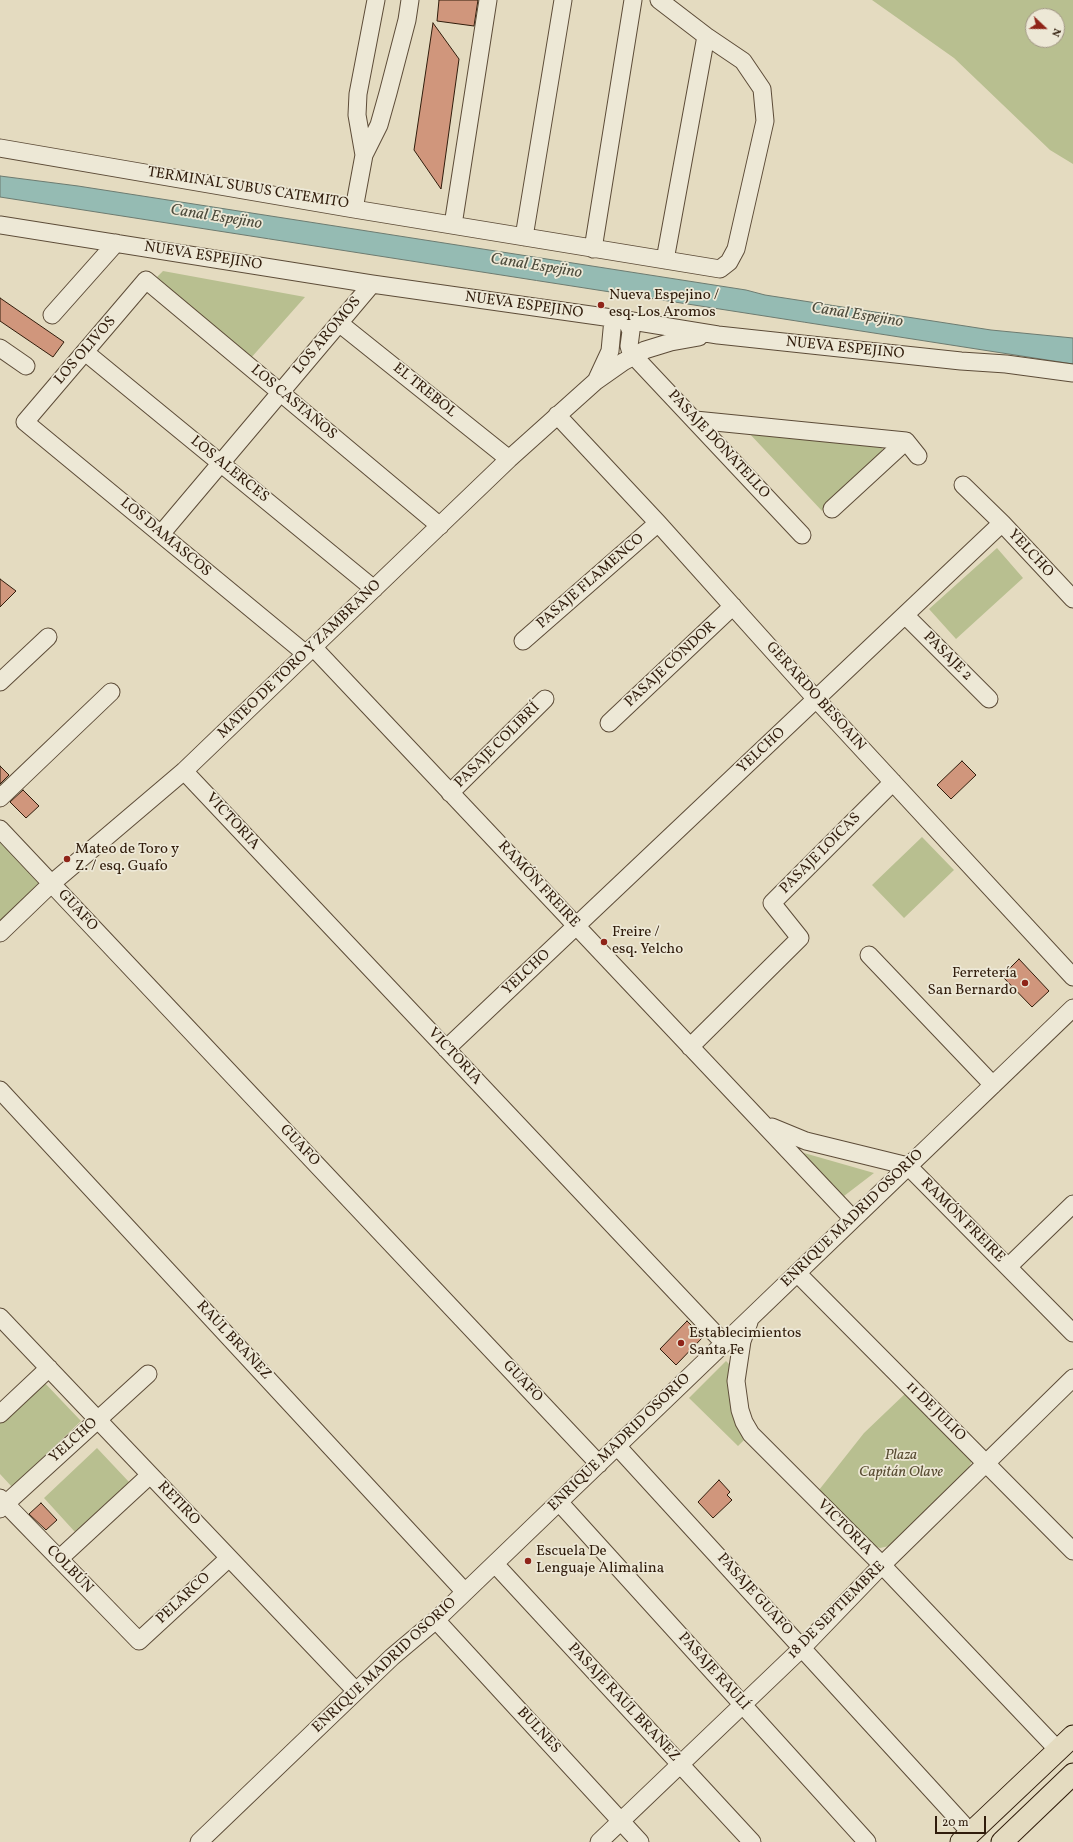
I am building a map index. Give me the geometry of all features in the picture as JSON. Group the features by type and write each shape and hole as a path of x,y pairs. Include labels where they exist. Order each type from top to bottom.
{"main road":[{"path":"966,1837 1073,1736"},
{"path":"1002,1842 1073,1774"},
{"path":"1005,1800 1020,1808 1025,1820"}],"street":[{"path":"364,155 357,115 358,94 376,0"},
{"name":"TERMINAL SUBUS CATEMITO","path":"0,148 354,209 364,155 379,125 407,20 410,0"},
{"path":"453,225 488,0"},
{"path":"524,237 564,0"},
{"path":"593,248 633,0"},
{"path":"354,209 720,269 729,262 736,249 765,121 762,89 743,61 706,36 659,0"},
{"path":"665,260 706,36"},
{"name":"NUEVA ESPEJINO","path":"0,225 372,284 620,319 718,335 1067,372"},
{"path":"52,315 116,244"},
{"name":"LOS OLIVOS","path":"25,422 146,280"},
{"name":"LOS CASTAÑOS","path":"146,280 440,526"},
{"name":"LOS AROMOS","path":"161,534 372,284"},
{"path":"620,319 631,331 629,350 633,355"},
{"name":"MATEO DE TORO Y ZAMBRANO","path":"596,381 610,351 613,335 620,319"},
{"name":"EL TREBOL","path":"339,323 509,459"},
{"name":"MATEO DE TORO Y ZAMBRANO","path":"0,933 52,884 184,771 509,459 596,381 633,355 671,342 718,335"},
{"path":"0,348 26,366"},
{"name":"LOS ALERCES","path":"85,352 374,590"},
{"name":"PASAJE DONATELLO","path":"633,355 802,535"},
{"path":"1067,372 1073,385"},
{"name":"GERARDO BESOAIN","path":"557,415 658,523 816,699 1073,977"},
{"path":"695,420 906,440 918,456"},
{"name":"LOS DAMASCOS","path":"25,422 161,534 309,651"},
{"path":"832,509 906,440"},
{"path":"963,485 1002,523"},
{"name":"PASAJE FLAMENCO","path":"523,640 658,523"},
{"name":"YELCHO","path":"446,1049 1002,523 1073,599"},
{"name":"PASAJE CÓNDOR","path":"609,723 733,606"},
{"name":"PASAJE 2","path":"905,615 989,699"},
{"path":"0,682 48,637"},
{"name":"RAMÓN FREIRE","path":"309,651 450,793 853,1219"},
{"path":"0,798 111,692"},
{"name":"PASAJE COLIBRÍ","path":"450,793 545,699"},
{"name":"VICTORIA","path":"184,771 724,1343"},
{"name":"PASAJE LOICAS","path":"690,1047 800,938 772,903 893,782"},
{"name":"GUAFO","path":"0,829 599,1464"},
{"path":"869,955 993,1085"},
{"name":"ENRIQUE MADRID OSORIO","path":"199,1842 392,1657 436,1620 466,1592 1073,1008"},
{"name":"RAÚL BRAÑEZ","path":"0,1090 466,1592"},
{"name":"RAMÓN FREIRE","path":"763,1123 806,1142 908,1166 1073,1333"},
{"path":"1008,1267 1073,1204"},
{"name":"11 DE JULIO","path":"797,1273 1073,1551"},
{"name":"VICTORIA","path":"756,1312 746,1325 736,1382 737,1396 744,1422 751,1434 882,1565 1058,1750"},
{"name":"RETIRO","path":"0,1317 356,1691"},
{"path":"0,1414 49,1368"},
{"name":"YELCHO","path":"2,1504 148,1374"},
{"name":"18 DE SEPTIEMBRE","path":"599,1842 802,1648 882,1565 987,1464 1073,1378"},
{"name":"PASAJE GUAFO","path":"617,1446 802,1648 966,1837"},
{"path":"59,1559 150,1475"},
{"name":"PASAJE RAULÍ","path":"559,1502 867,1842"},
{"name":"COLBÚN","path":"2,1504 139,1640"},
{"name":"PELARCO","path":"139,1640 229,1558"},
{"name":"PASAJE RAÚL BRAÑEZ","path":"495,1564 752,1842"},
{"name":"BULNES","path":"436,1620 640,1842"}],"green space":[{"path":"872,0 1073,0 1073,164 1050,150 954,58"},
{"path":"163,271 305,297 250,359 157,277"},
{"path":"748,432 882,444 883,453 822,511"},
{"path":"997,548 1023,578 956,639 929,609"},
{"path":"0,836 39,880 38,887 0,924"},
{"path":"922,837 954,870 904,918 872,885"},
{"path":"797,1151 874,1173 844,1196"},
{"path":"726,1361 730,1365 731,1410 744,1440 738,1446 689,1398"},
{"path":"41,1379 81,1421 12,1487 0,1474 0,1418"},
{"name":"Plaza Capitán Olave","path":"909,1390 973,1459 968,1469 889,1546 880,1548 875,1546 819,1490 864,1433"},
{"path":"97,1448 129,1482 75,1532 44,1498"}],"water":[{"name":"Canal Espejino","path":"0,176 78,186 746,290 765,295 991,330 1073,338 1073,364 0,197"}],"building":[{"path":"439,0 478,0 474,26 437,21"},
{"path":"433,23 459,59 441,189 414,150"},
{"path":"0,298 64,342 53,357 0,321"},
{"path":"0,579 16,591 0,607"},
{"path":"962,761 976,775 951,799 937,785"},
{"path":"0,766 9,775 0,784"},
{"path":"23,790 39,806 26,818 10,802"},
{"name":"Ferretería San Bernardo","path":"1019,959 1049,991 1032,1007 1002,976"},
{"name":"Establecimientos Santa Fe","path":"687,1321 703,1337 676,1365 660,1349"},
{"path":"719,1480 730,1492 727,1495 732,1500 713,1518 698,1502"},
{"path":"41,1503 57,1520 46,1530 29,1514"}],"place":[{"name":"Nueva Espejino / esq. Los Aromos","path":"601,305"},
{"name":"Mateo de Toro y Z. / esq. Guafo","path":"67,859"},
{"name":"Freire / esq. Yelcho","path":"604,942"},
{"name":"Ferretería San Bernardo","path":"1025,983"},
{"name":"Establecimientos Santa Fe","path":"681,1343"},
{"name":"Escuela De Lenguaje Alimalina","path":"528,1561"}]}
